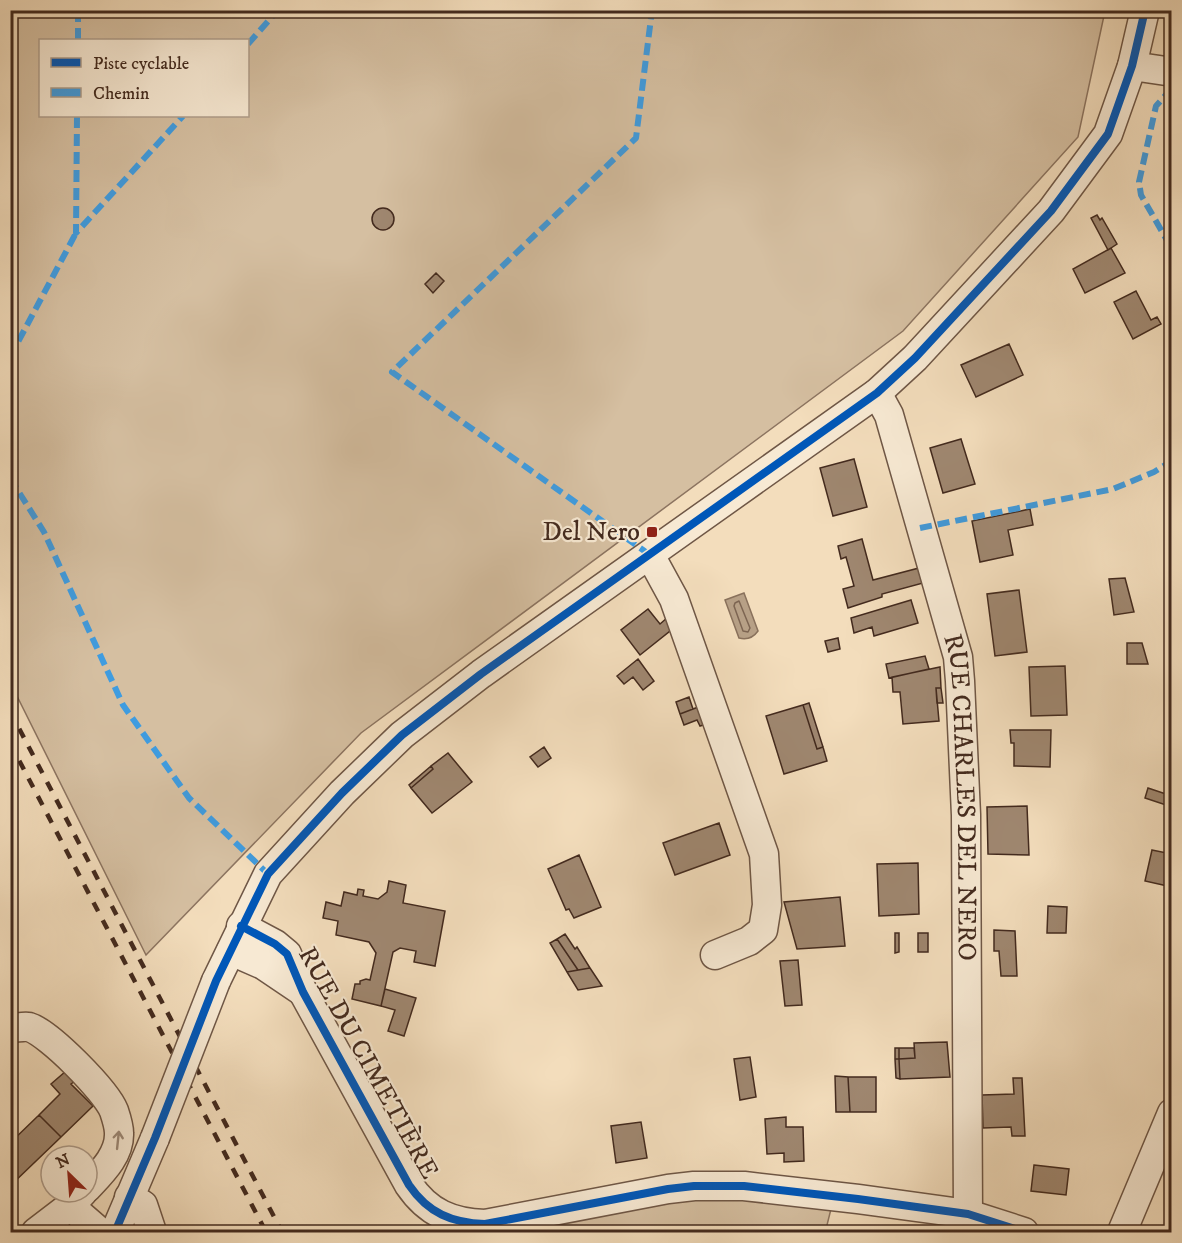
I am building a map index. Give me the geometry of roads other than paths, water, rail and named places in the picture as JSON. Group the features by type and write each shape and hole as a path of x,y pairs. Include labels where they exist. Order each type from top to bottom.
{"street":[{"path":"115,1233 216,981 268,874 342,793 402,735 481,674 877,393 915,358 1051,212 1108,134 1132,66 1145,10"},
{"path":"1132,66 1166,71 1172,69"},
{"name":"RUE CHARLES DEL NERO","path":"877,393 888,415 958,657 966,815 968,1214"},
{"path":"650,555 674,599 764,854 767,905 763,930 749,941 715,955"},
{"name":"RUE DU CIMETIÈRE","path":"236,938 275,944 287,954 303,992 417,1197 429,1209 467,1228 668,1189 722,1185 858,1198 968,1214 1024,1233"},
{"path":"10,1028 28,1027 50,1039 100,1090 114,1110 120,1133 117,1150 99,1174"},
{"path":"1122,1233 1172,1113"},
{"path":"129,1197 143,1205 152,1233"},
{"path":"36,1233 70,1204"},
{"path":"85,1204 100,1233"}],"water":[{"path":"744,593 758,631 752,637 745,639 739,638 725,600"}],"railway":[{"path":"10,711 282,1232"},
{"path":"10,743 266,1232"}],"place":[{"name":"Del Nero","path":"652,532"}]}
